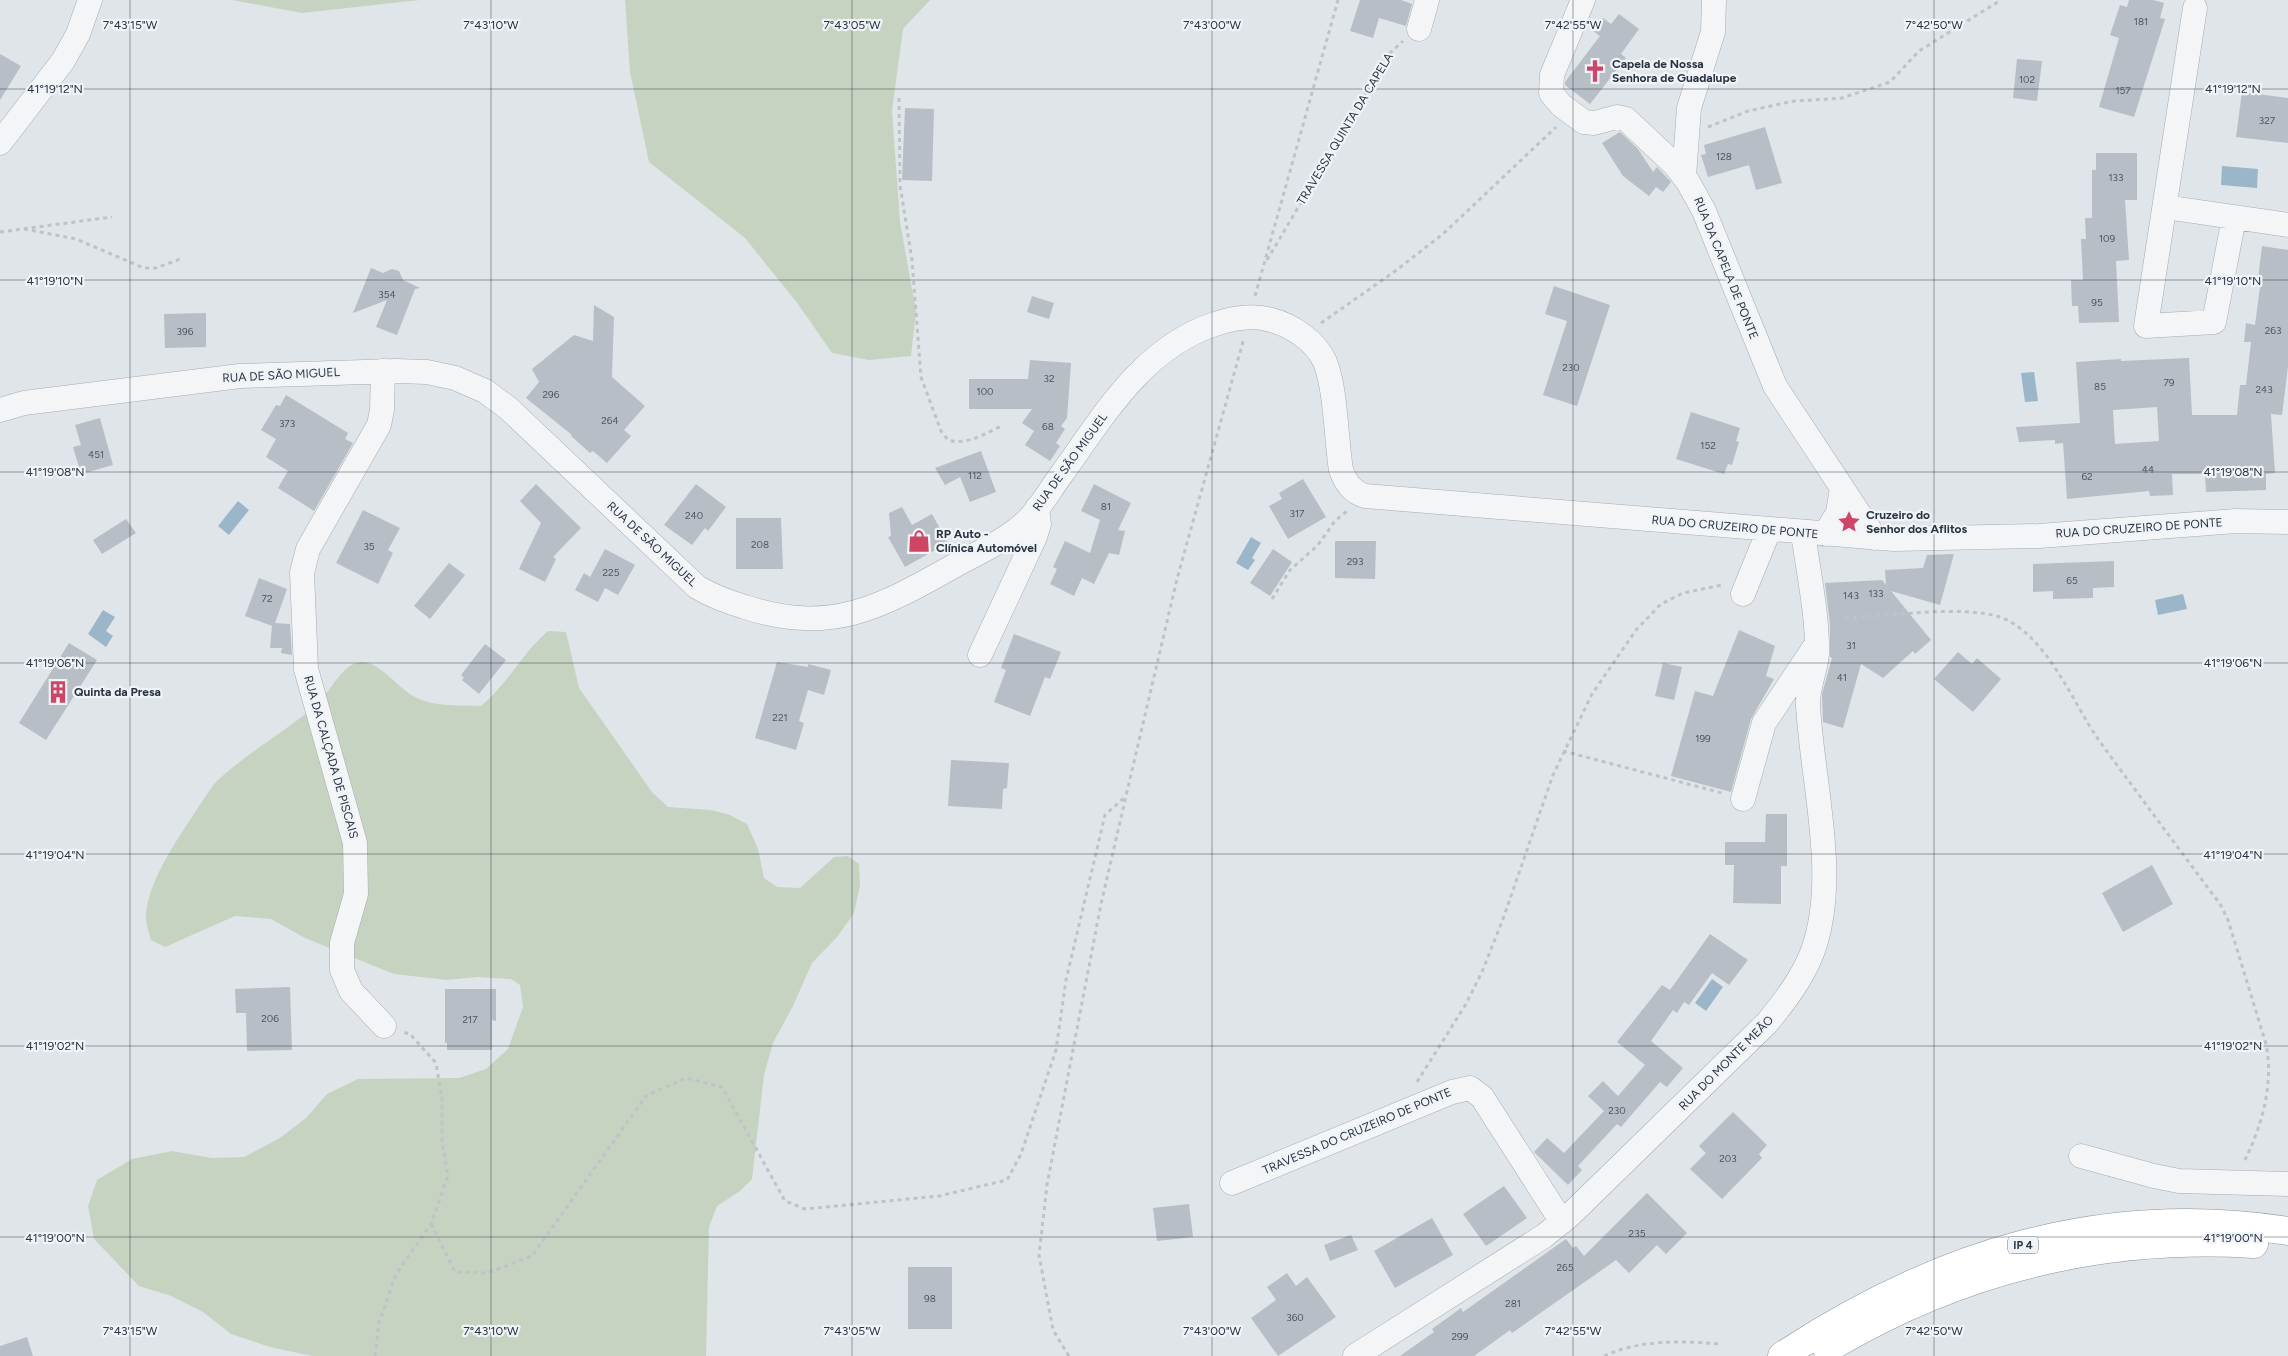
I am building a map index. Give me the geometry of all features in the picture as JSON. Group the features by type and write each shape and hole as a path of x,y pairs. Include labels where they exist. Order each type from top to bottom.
{"highway":[{"name":"IP 4","path":"1782,1356 1844,1317 1898,1289 1977,1259 2038,1241 2104,1227 2137,1223 2201,1221 2288,1231"},
{"name":"IP 4","path":"1815,1356 1883,1319 1938,1294 2030,1263 2096,1250 2161,1243 2220,1242 2288,1248"}],"street":[{"path":"0,143 63,61 78,34 90,0"},
{"path":"1418,29 1427,0"},
{"name":"RUA DA CAPELA DE PONTE","path":"1583,0 1550,83 1552,97 1570,113 1589,123 1624,118 1646,136 1684,176 1704,211 1771,378 1875,538"},
{"path":"1684,176 1691,98 1713,32 1714,0"},
{"path":"2195,8 2146,326 2214,322 2234,218"},
{"path":"1646,136 1687,136"},
{"path":"2165,207 2288,225"},
{"path":"1242,318 1280,323 1302,336 1321,354 1328,371 1340,462 1344,478 1352,490 1364,496"},
{"name":"RUA DE SÃO MIGUEL","path":"0,410 24,403 229,377 383,371 437,374 463,381 485,391 513,412 697,587 724,600 778,617 806,620 832,617 886,602 1007,536 1027,520 1037,508 1121,391 1138,373 1194,332 1242,318"},
{"name":"RUA DA CALÇADA DE PISCAIS","path":"383,371 382,410 379,425 308,550 304,561 302,577 306,669 355,843 356,894 342,943 343,975 351,992 384,1026"},
{"path":"1814,534 1838,513 1842,488"},
{"name":"RUA DO CRUZEIRO DE PONTE","path":"1364,496 1875,538 2015,537 2236,520 2288,522"},
{"path":"980,655 1035,537 1039,524 1037,508"},
{"path":"1746,588 1769,530"},
{"name":"RUA DO MONTE MEÃO","path":"1355,1356 1562,1222 1767,1023 1790,993 1808,962 1821,920 1824,886 1808,700 1816,664 1817,644 1814,534"},
{"path":"1743,799 1764,724 1817,644"},
{"name":"TRAVESSA DO CRUZEIRO DE PONTE","path":"1232,1183 1462,1088 1477,1091 1562,1222"},
{"path":"2081,1156 2167,1179 2192,1182 2288,1184"}],"path":[{"path":"1069,1356 1053,1330 1039,1255 1047,1186 1101,904 1177,580 1242,318 1264,265 1338,0"},
{"path":"1687,136 1748,110 1794,101 1842,98 1890,82 1919,51 2001,0"},
{"name":"TRAVESSA QUINTA DA CAPELA","path":"1264,265 1389,54 1397,44 1416,34 1418,29"},
{"path":"898,98 900,185 912,260 922,380 941,431 948,440 958,442 970,440 1002,426"},
{"path":"1302,336 1389,276 1443,234 1482,199 1570,113"},
{"path":"0,232 112,217"},
{"path":"24,229 76,239 144,268 156,268 180,259"},
{"path":"1272,599 1290,570 1318,545 1338,518 1364,496"},
{"path":"1397,1114 1466,1004 1482,972 1504,919 1552,775 1592,694 1636,630 1652,612 1672,597 1684,592 1746,588"},
{"path":"1845,618 1974,612 1998,617 2020,629 2042,652 2098,739 2220,904 2228,920 2258,1017 2269,1063 2261,1124 2234,1183"},
{"path":"1563,751 1743,799"},
{"path":"431,1224 455,1272 487,1273 532,1256 646,1096 686,1078 722,1087 785,1201 805,1209 939,1196 1007,1180 1021,1154 1056,1050 1066,980 1105,816 1126,796"},
{"path":"376,1356 379,1323 396,1274 431,1224 448,1176 442,1141 442,1099 436,1063 410,1034"},
{"path":"1604,1356 1623,1348 1653,1343 1722,1344"}],"green space":[{"path":"232,0 420,0 302,13"},
{"path":"625,0 930,0 903,29 892,111 900,222 916,311 911,356 869,360 832,353 798,304 745,238 649,162 630,72"},
{"path":"548,631 566,632 579,688 652,792 668,807 711,810 730,815 747,824 758,849 764,878 777,887 800,888 834,857 848,856 859,864 860,885 854,913 838,936 812,963 793,1006 773,1043 764,1075 752,1179 740,1191 717,1206 709,1227 706,1356 312,1356 270,1347 231,1334 203,1312 171,1296 139,1286 94,1239 88,1206 97,1180 132,1159 172,1151 212,1158 244,1157 280,1138 306,1118 327,1094 358,1079 459,1078 486,1069 508,1049 523,1007 520,985 511,979 478,977 447,980 394,974 305,938 271,919 235,916 165,947 151,940 146,914 153,886 175,844 217,781 316,705 348,667 361,662 375,666 410,694 424,701 449,705 481,706"}],"water":[{"path":"2222,166 2258,169 2257,188 2221,185"},
{"path":"2034,372 2038,401 2025,402 2021,373"},
{"path":"238,501 249,510 229,535 218,526"},
{"path":"1251,537 1261,543 1252,558 1255,560 1248,570 1236,563"},
{"path":"2183,594 2187,609 2158,615 2155,600"},
{"path":"103,610 115,617 106,631 113,636 106,647 88,634"},
{"path":"1712,979 1723,987 1706,1011 1695,1003"}],"building":[{"path":"1360,0 1401,0 1412,4 1406,26 1379,18 1373,38 1350,31"},
{"path":"2129,0 2153,0 2164,3 2160,18 2165,19 2134,117 2099,107 2119,38 2110,35 2120,5 2127,7"},
{"name":"Capela de Nossa Senhora de Guadalupe","path":"1619,14 1639,29 1621,54 1626,58 1590,104 1565,85 1565,82 1600,36 1593,31 1603,18 1611,24"},
{"path":"0,54 21,66 0,100"},
{"path":"2017,59 2042,61 2037,101 2013,98"},
{"path":"2242,92 2288,98 2288,143 2236,137"},
{"path":"905,108 934,109 932,181 902,180"},
{"path":"1765,127 1782,183 1756,190 1749,165 1708,177 1701,155 1706,154 1704,145"},
{"path":"1620,132 1638,149 1653,172 1657,167 1671,182 1663,192 1656,187 1649,196 1623,176 1602,143"},
{"path":"2096,153 2137,153 2137,200 2125,200 2129,260 2116,261 2119,322 2079,323 2078,306 2072,306 2071,280 2083,280 2081,239 2086,239 2085,218 2092,218 2092,170 2096,170"},
{"path":"2262,246 2288,250 2288,366 2282,415 2271,414 2275,473 2266,474 2266,490 2206,492 2205,474 2172,474 2173,495 2150,496 2149,491 2067,499 2063,443 2055,444 2055,440 2019,442 2016,427 2080,423 2076,362 2121,359 2121,361 2189,358 2192,415 2237,415 2240,385 2246,385 2251,342 2244,342 2246,323 2255,325 2260,287 2257,287","holes":["2157,407 2159,441 2115,444 2113,410"]},
{"path":"371,268 383,273 392,269 399,271 403,280 420,288 415,289 397,335 376,327 387,300 353,313"},
{"path":"1554,286 1610,305 1577,406 1543,395 1567,321 1545,314"},
{"path":"1032,296 1054,303 1049,319 1027,312"},
{"path":"594,305 614,317 612,377 645,406 624,430 631,436 607,463 593,451 590,453 572,435 526,398 539,382 532,369 574,335 593,341"},
{"path":"206,313 206,347 165,348 164,314"},
{"path":"1030,360 1071,363 1067,418 1061,426 1065,429 1056,443 1060,446 1050,461 1025,445 1034,431 1022,423 1032,409 969,409 969,379 1028,379"},
{"path":"286,395 348,433 345,439 353,443 314,511 278,488 288,471 266,457 276,439 261,430 276,405 280,406"},
{"path":"1691,412 1740,428 1736,441 1739,442 1732,465 1728,464 1724,474 1676,459"},
{"path":"100,418 113,465 81,474 73,447 81,445 75,425"},
{"path":"981,451 996,492 970,502 960,477 945,485 935,468"},
{"path":"1303,479 1326,517 1288,539 1269,506 1282,499 1279,493"},
{"path":"536,484 581,528 553,557 556,559 545,582 519,569 541,523 520,501"},
{"path":"696,484 726,507 708,531 705,528 692,545 664,525"},
{"path":"1094,484 1131,503 1118,530 1125,531 1119,555 1109,553 1094,584 1082,578 1074,596 1050,584 1057,569 1053,567 1065,541 1090,553 1100,520 1081,511"},
{"path":"902,507 912,525 932,514 948,543 905,567 888,537 891,536 889,513"},
{"path":"363,510 400,528 388,550 393,553 378,584 336,563"},
{"path":"736,518 781,518 783,569 736,569"},
{"path":"126,519 136,533 102,554 93,540"},
{"path":"1335,541 1376,541 1375,579 1335,578"},
{"path":"605,549 635,565 618,595 605,588 598,602 575,590 584,573 590,577"},
{"path":"1273,549 1292,562 1270,596 1250,583"},
{"path":"1954,554 1940,605 1891,591 1931,640 1915,654 1913,651 1883,678 1861,664 1843,728 1823,722 1822,694 1832,658 1830,657 1830,624 1825,583 1882,580 1886,585 1885,570 1923,568 1927,555"},
{"path":"2114,561 2114,587 2093,588 2093,598 2053,599 2053,591 2033,592 2033,564"},
{"path":"449,563 465,575 430,619 414,606"},
{"path":"259,578 287,589 275,623 290,624 292,655 281,653 282,648 270,648 272,626 245,616"},
{"path":"1739,630 1775,646 1766,676 1774,679 1751,719 1731,792 1671,776 1695,691 1713,696"},
{"path":"1014,634 1061,652 1050,679 1045,677 1030,716 994,702 1006,670 1001,668"},
{"name":"Quinta da Presa","path":"69,643 97,660 46,740 19,723"},
{"path":"485,644 506,660 479,694 462,680 464,678 461,675"},
{"path":"1958,652 1972,664 1977,658 2001,679 1973,712 1934,679"},
{"path":"777,662 808,667 808,664 831,670 824,695 808,690 799,721 804,723 796,750 755,738"},
{"path":"1663,663 1682,667 1674,700 1655,696"},
{"path":"951,760 1009,763 1007,788 1003,789 1002,809 948,806"},
{"path":"1766,814 1787,814 1787,866 1781,866 1781,904 1733,903 1734,865 1725,865 1725,842 1765,842"},
{"path":"2152,865 2173,904 2123,932 2102,893"},
{"path":"1710,934 1748,960 1729,985 1712,973 1689,1005 1684,1002 1677,1013 1673,1010 1651,1041 1683,1068 1667,1087 1660,1082 1621,1127 1617,1124 1578,1166 1582,1170 1568,1185 1534,1152 1547,1138 1564,1153 1604,1111 1588,1096 1603,1081 1618,1096 1645,1065 1617,1042 1662,985 1670,990"},
{"path":"290,987 292,1050 247,1051 246,1013 236,1013 235,989"},
{"path":"445,989 496,989 496,1021 492,1020 492,1050 447,1050 447,1043 445,1043"},
{"path":"1733,1112 1767,1145 1759,1154 1762,1158 1722,1199 1690,1169 1706,1153 1699,1146"},
{"path":"1504,1186 1527,1218 1486,1246 1463,1214"},
{"path":"1647,1193 1687,1233 1666,1254 1657,1245 1629,1273 1616,1260 1512,1333 1510,1330 1474,1356 1400,1356 1434,1332 1432,1329 1461,1308 1463,1312 1566,1239 1573,1248 1576,1246 1584,1256"},
{"path":"1189,1204 1193,1237 1157,1241 1153,1208"},
{"path":"1432,1218 1453,1255 1395,1288 1374,1251"},
{"path":"1351,1235 1358,1250 1330,1261 1324,1245"},
{"path":"908,1267 952,1267 952,1329 908,1329"},
{"path":"1287,1273 1296,1286 1307,1277 1336,1317 1278,1356 1251,1318 1276,1300 1267,1287"},
{"path":"27,1337 33,1356 0,1356 0,1346"}],"place":[{"name":"Capela de Nossa Senhora de Guadalupe","path":"1595,71"},
{"name":"Cruzeiro do Senhor dos Aflitos","path":"1849,522"},
{"name":"RP Auto - Clínica Automóvel","path":"919,541"},
{"name":"Quinta da Presa","path":"58,692"}]}
